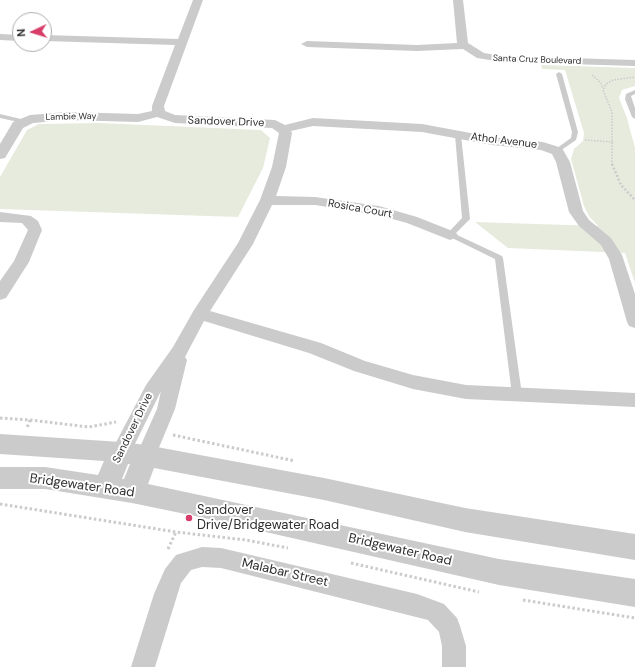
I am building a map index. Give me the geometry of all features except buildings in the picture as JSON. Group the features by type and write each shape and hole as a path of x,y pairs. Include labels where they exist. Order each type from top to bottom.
{"street":[{"path":"159,113 158,106 198,0"},
{"path":"308,44 417,48 465,46 458,0"},
{"path":"0,37 12,38"},
{"path":"52,38 182,42"},
{"name":"Santa Cruz Boulevard","path":"465,46 476,54 494,58 635,63"},
{"name":"Lambie Way","path":"23,121 67,116 138,118 159,113"},
{"name":"Sandover Drive","path":"105,488 152,390 179,352 200,314 245,244 267,200 279,167 286,133 275,124 175,119 165,117 159,113"},
{"path":"0,154 18,125 23,121"},
{"name":"Athol Avenue","path":"283,129 313,122 422,128 492,141 543,146 557,152"},
{"path":"557,152 563,162 576,212 584,223 606,242 617,259 635,322"},
{"name":"Rosica Court","path":"267,200 315,201 371,209 412,220 450,235"},
{"path":"0,217 26,219 33,224 35,230 21,262 0,294"},
{"path":"200,314 315,348 360,366 413,382 466,392 517,396 627,401 635,400"},
{"name":"Sandover Drive","path":"132,492 166,409 179,352"},
{"path":"0,444 121,452 146,456 324,489 465,520 635,547"},
{"name":"Bridgewater Road","path":"0,478 45,478 132,492 219,509 499,572 635,593"},
{"name":"Malabar Street","path":"143,667 165,594 173,576 184,562 202,557 221,558 417,605 436,612 449,626 454,646 454,667"}],"lane":[{"path":"557,152 574,139 575,132 559,74"},
{"path":"635,92 628,95 635,117"},
{"path":"0,116 23,121"},
{"path":"458,135 466,219 450,235 499,258 517,396"}],"path":[{"path":"592,75 601,82 612,112 613,142 611,162 615,174 621,185 635,200"},
{"path":"603,90 606,84 613,80 635,77"},
{"path":"574,139 613,142"},
{"path":"0,504 176,532 246,540 294,550"},
{"path":"344,561 481,592"},
{"path":"518,599 635,618"}],"shaded area":[{"path":"541,65 635,68 635,86 622,90 619,98 627,118 635,148 635,283 625,253 508,248 475,222 598,226 589,216 584,206 571,159 574,149 583,141 584,133 565,70 542,69"},
{"path":"99,123 261,130 270,138 263,168 238,217 0,209 0,177 27,130 39,124"}],"place":[{"name":"Sandover Drive/Bridgewater Road","path":"189,518"}]}
